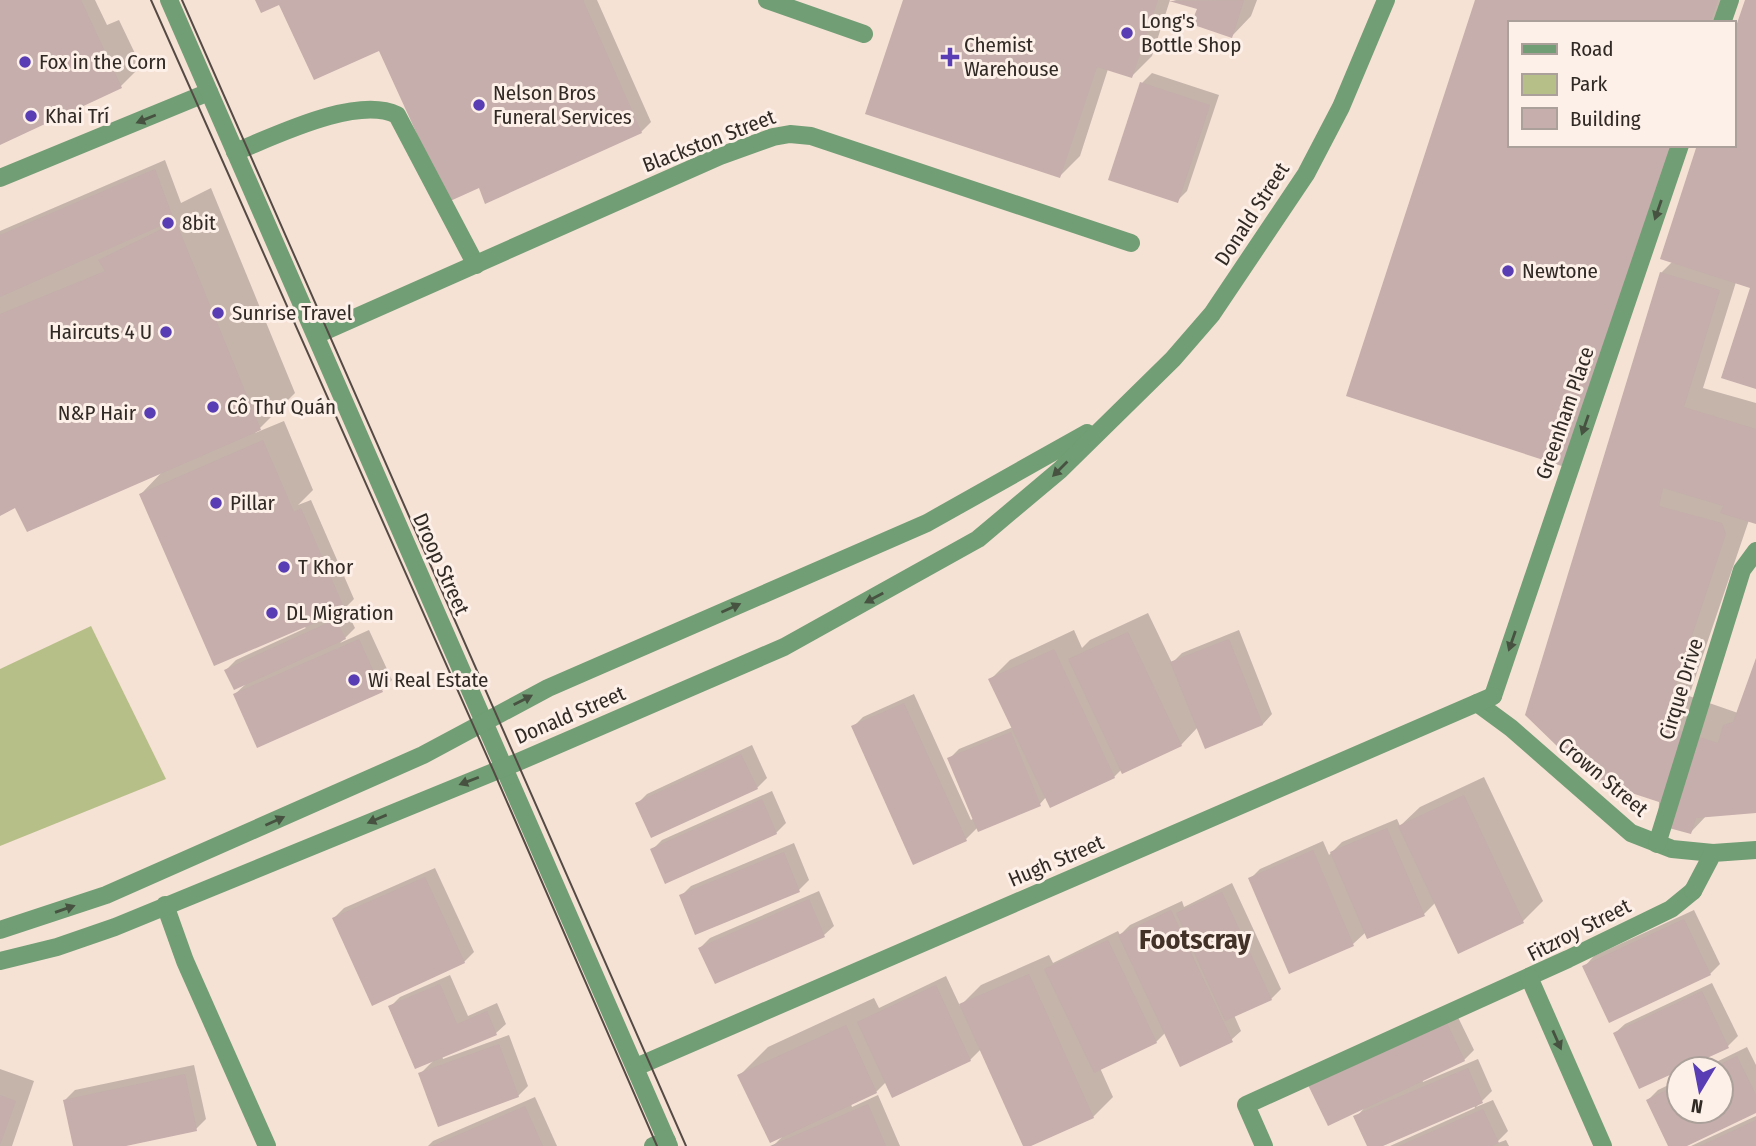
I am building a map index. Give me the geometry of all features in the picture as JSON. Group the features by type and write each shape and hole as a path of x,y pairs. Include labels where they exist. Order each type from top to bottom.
{"street":[{"name":"Droop Street","path":"169,0 636,1067 663,1144"},
{"path":"767,0 864,34"},
{"name":"Donald Street","path":"0,961 57,947 166,905 506,766 784,647 978,539 1038,490 1172,359 1212,314 1306,174 1341,107 1386,0"},
{"path":"1723,21 1730,0"},
{"path":"0,178 209,92"},
{"path":"235,152 327,117 366,110 386,110 397,115 476,265"},
{"name":"Blackston Street","path":"316,335 720,156 790,134 811,136 841,145 1131,243"},
{"name":"Greenham Place","path":"1485,699 1679,147"},
{"name":"Donald Street","path":"0,930 106,895 423,755 548,688 927,523 1108,421"},
{"name":"Cirque Drive","path":"1657,844 1742,570 1756,551"},
{"name":"Crown Street","path":"1485,699 1511,728 1619,823 1657,844 1686,852 1756,850"},
{"name":"Hugh Street","path":"636,1067 1485,699"},
{"name":"Fitzroy Street","path":"1603,1146 1529,978 1671,909 1693,891 1713,853"},
{"path":"166,905 185,961 267,1146"},
{"path":"1264,1146 1246,1105 1529,978"}],"green space":[{"path":"91,626 166,779 0,846 0,669"}],"building":[{"path":"0,0 81,0 122,88 0,145"},
{"path":"255,0 583,0 642,133 485,204 479,188 448,202 379,51 314,80 279,5 261,13"},
{"path":"903,0 1158,0 1132,78 1097,67 1060,178 865,114"},
{"path":"1244,0 1232,38 1191,24 1197,9 1169,1"},
{"name":"Newtone","path":"1475,0 1718,0 1711,21 1508,21 1508,147 1669,147 1565,467 1346,396"},
{"path":"1745,0 1756,0 1756,389 1721,378 1750,288 1660,259 1696,147 1735,147 1735,29"},
{"path":"1140,82 1210,105 1178,203 1108,180"},
{"path":"155,169 174,220 0,297 0,235"},
{"path":"176,222 261,430 27,532 15,508 0,516 0,314 105,271 98,260"},
{"path":"1660,272 1720,290 1684,407 1756,429 1756,524 1720,513 1723,506 1663,488 1659,506 1722,523 1726,534 1662,725 1718,743 1723,725 1733,722 1756,658 1756,813 1696,818 1691,834 1658,825 1659,802 1592,780 1525,715"},
{"path":"263,440 294,512 301,508 345,610 214,666 139,494"},
{"path":"336,619 346,639 234,690 224,670"},
{"path":"1128,632 1182,746 1122,774 1068,659"},
{"path":"359,639 383,692 257,748 233,694"},
{"path":"1229,639 1263,725 1205,749 1170,662"},
{"path":"1054,649 1115,778 1050,808 988,679"},
{"path":"904,703 967,841 913,865 851,726"},
{"path":"1011,732 1041,806 978,832 947,758"},
{"path":"741,754 758,789 651,838 635,803"},
{"path":"1464,795 1524,923 1458,954 1398,826"},
{"path":"762,799 777,834 665,884 650,849"},
{"path":"1387,828 1425,916 1367,939 1330,852"},
{"path":"1313,850 1354,946 1289,974 1248,878"},
{"path":"784,852 800,892 695,935 679,895"},
{"path":"425,877 465,963 372,1006 332,918"},
{"path":"1222,892 1272,1000 1225,1021 1176,913"},
{"path":"809,899 825,937 715,984 698,948"},
{"path":"1171,910 1233,1042 1180,1067 1118,935"},
{"path":"1684,919 1711,975 1609,1023 1582,966"},
{"path":"1108,940 1157,1043 1094,1073 1044,969"},
{"path":"1029,974 1094,1118 1031,1146 1023,1146 959,1004"},
{"path":"440,984 457,1024 487,1011 497,1035 415,1069 388,1006"},
{"path":"936,985 971,1061 892,1098 857,1022"},
{"path":"1702,991 1729,1048 1714,1055 1665,1055 1665,1077 1639,1089 1613,1033"},
{"path":"1445,1019 1465,1061 1328,1126 1308,1085"},
{"path":"846,1025 877,1093 770,1143 737,1075"},
{"path":"499,1044 519,1097 438,1127 418,1073"},
{"path":"1737,1056 1756,1095 1756,1113 1735,1123"},
{"path":"1468,1068 1483,1103 1383,1146 1367,1146 1353,1116"},
{"path":"185,1074 197,1131 126,1146 73,1146 63,1100"},
{"path":"1665,1091 1665,1125 1731,1125 1687,1146 1668,1146 1646,1100"},
{"path":"0,1095 16,1101 0,1145"},
{"path":"868,1104 886,1146 770,1146"},
{"path":"525,1106 543,1146 432,1146"},
{"path":"1483,1109 1499,1143 1492,1146 1399,1146"},
{"path":"1756,1120 1756,1146 1700,1146"}],"tram line":[{"path":"151,0 657,1146"},
{"path":"182,0 686,1146"}],"place":[{"name":"Long's Bottle Shop","path":"1127,33"},
{"name":"Chemist Warehouse","path":"950,57"},
{"name":"Fox in the Corn","path":"25,62"},
{"name":"Nelson Bros Funeral Services","path":"479,105"},
{"name":"Khai Trí","path":"31,116"},
{"name":"8bit","path":"168,223"},
{"name":"Newtone","path":"1508,271"},
{"name":"Sunrise Travel","path":"218,313"},
{"name":"Haircuts 4 U","path":"166,332"},
{"name":"Cô Thư Quán","path":"213,407"},
{"name":"N&P Hair","path":"150,413"},
{"name":"Pillar","path":"216,503"},
{"name":"T Khor","path":"284,567"},
{"name":"DL Migration","path":"272,613"},
{"name":"Wi Real Estate","path":"354,680"}],"district":[{"name":"Footscray","path":"1195,939"}]}
